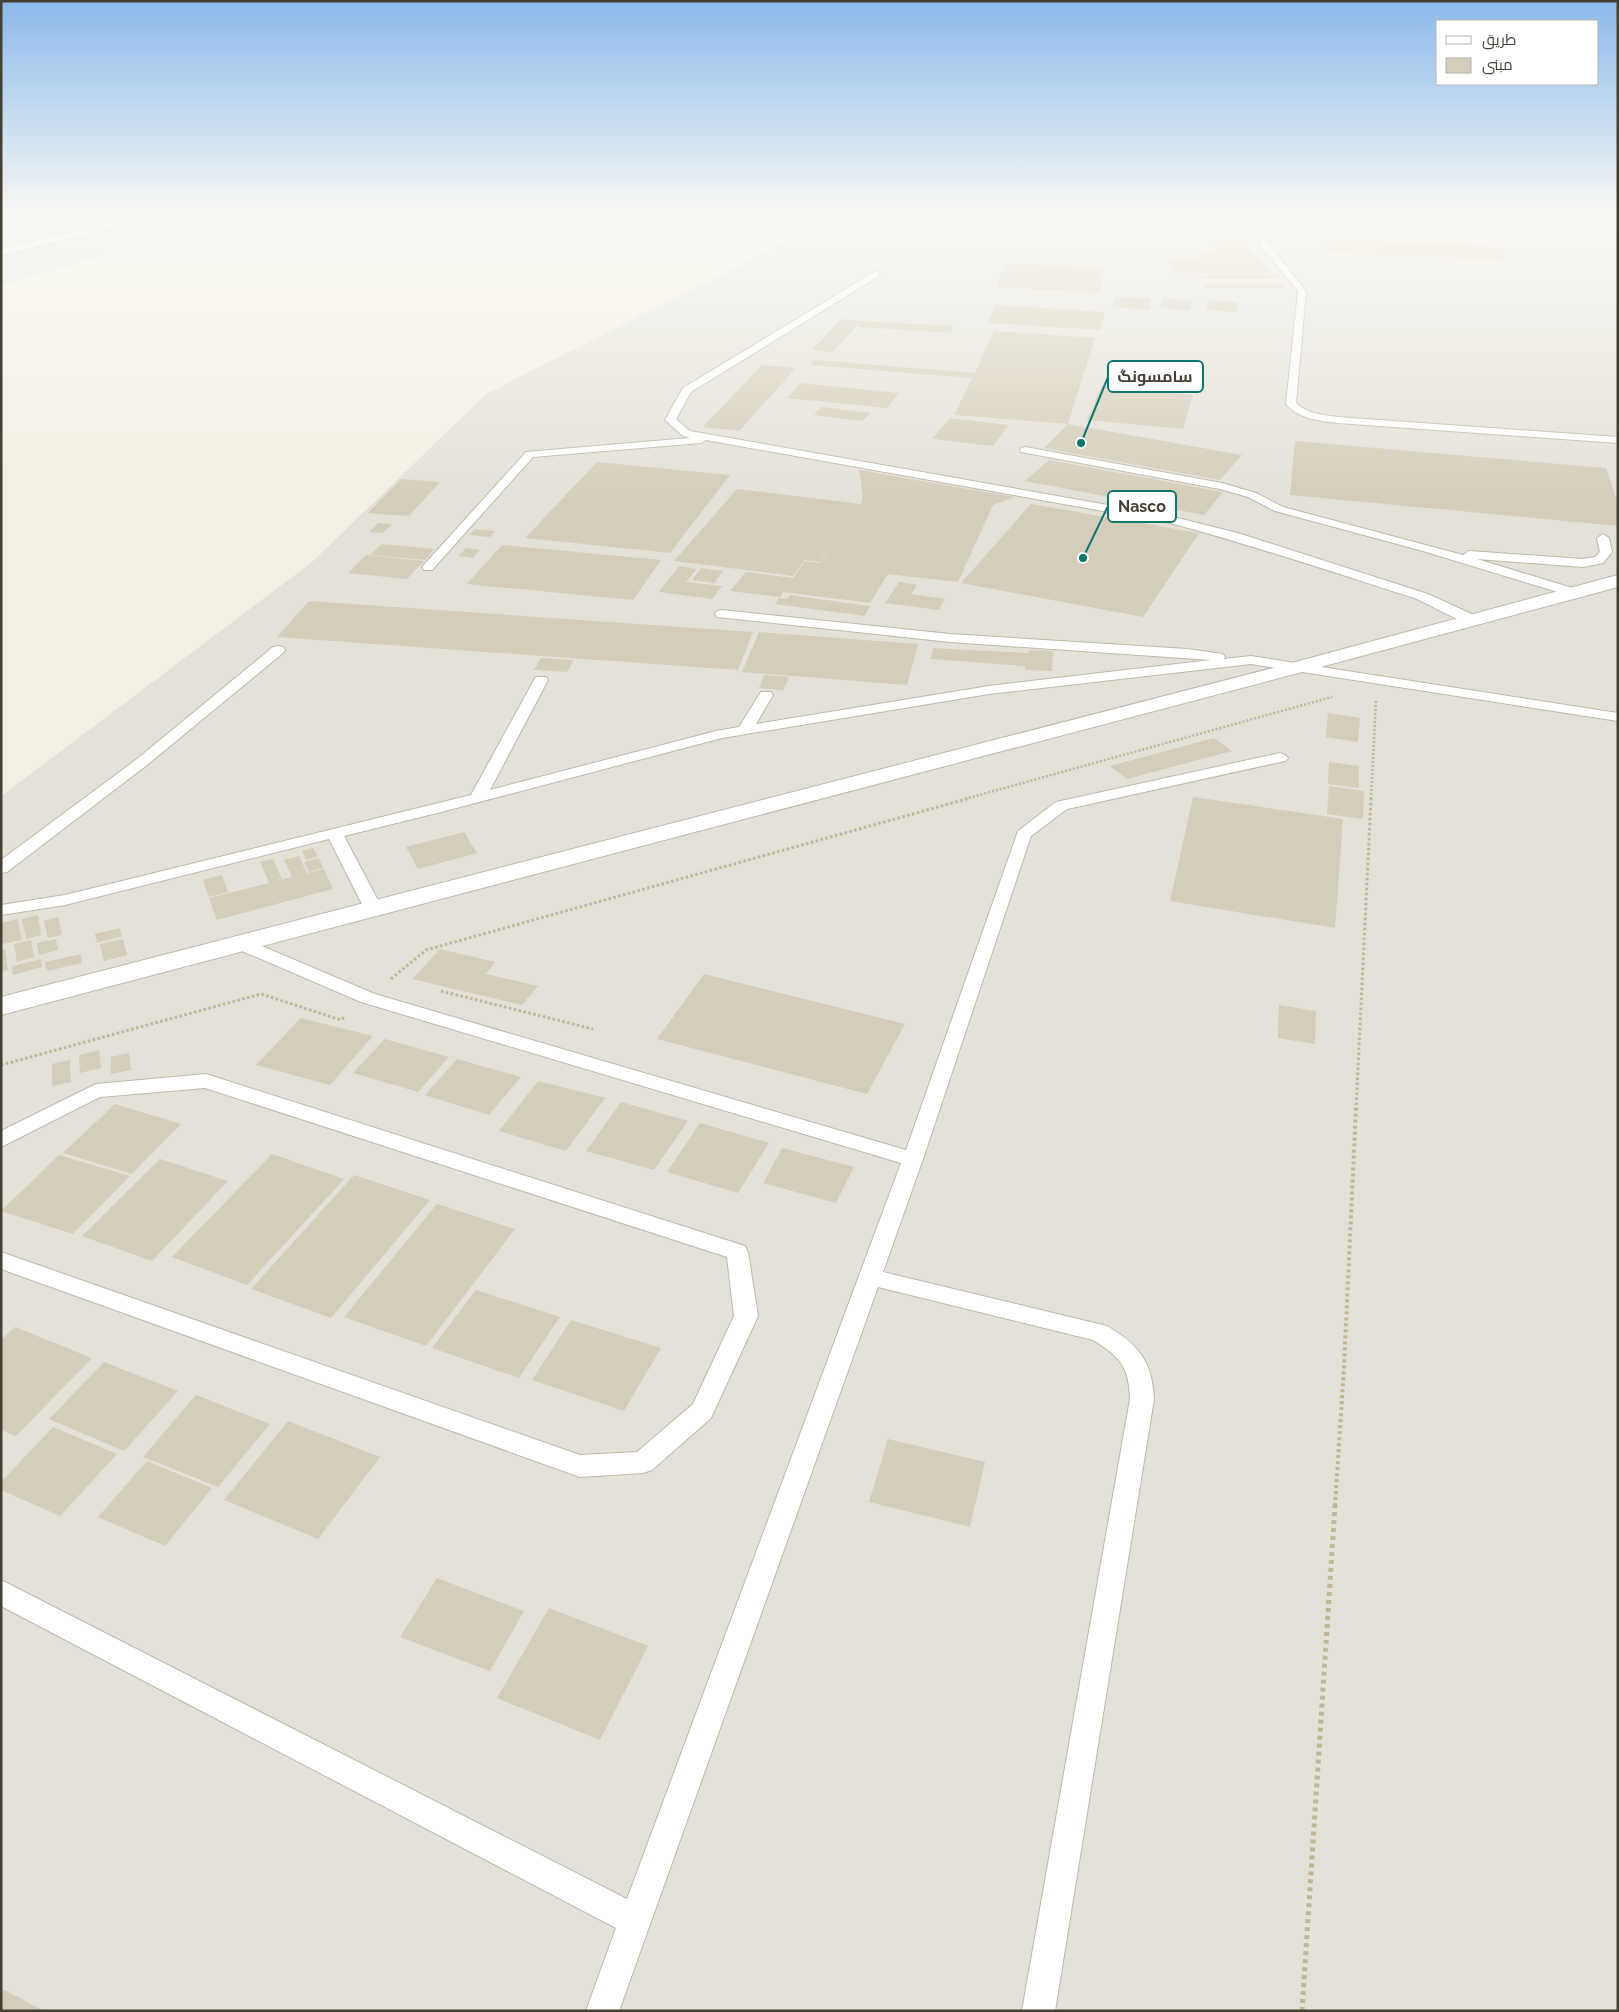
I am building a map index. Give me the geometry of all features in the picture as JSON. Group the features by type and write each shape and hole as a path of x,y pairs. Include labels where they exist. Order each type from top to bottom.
{"street":[{"path":"1,1006 1295,668 1618,581"}],"lane":[{"path":"816,311 687,390 670,420 687,434 1170,520 1237,537 1423,597 1473,620"},
{"path":"1300,311 1291,404 1297,409 1318,417 1338,420 1618,440"},
{"path":"428,567 530,454 712,439"},
{"path":"1025,450 1222,486 1252,495 1279,509 1453,556 1574,593"},
{"path":"1453,556 1486,555 1583,563 1599,560 1606,552 1603,538"},
{"path":"722,614 950,638 1187,652 1251,660 1618,717"},
{"path":"1,868 20,856 142,762 278,650"},
{"path":"1,910 65,900 478,798 721,734 989,690 1251,660"},
{"path":"478,798 541,680"},
{"path":"744,730 766,694"},
{"path":"602,2011 913,1159 1024,834 1062,805 1280,758"},
{"path":"334,833 373,908"},
{"path":"239,943 368,998 913,1159"},
{"path":"1,1140 96,1092 206,1080 737,1252 746,1316 702,1411 643,1462 580,1466 1,1260"},
{"path":"870,1277 1099,1332 1119,1344 1134,1360 1142,1380 1142,1399 1038,2011"},
{"path":"1,1592 636,1921"}],"path":[{"path":"1302,2011 1344,1367 1376,694"},
{"path":"1,1065 261,994 341,1020 426,950 1339,695"},
{"path":"391,979 401,981"},
{"path":"439,990 593,1029"}],"shaded area":[{"path":"650,311 1618,311 1618,2011 1,2011 1,796 311,563 486,394"}],"building":[{"path":"993,311 1105,312 1101,330 988,323"},
{"path":"841,319 861,321 833,352 812,350"},
{"path":"861,321 953,326 951,333 859,327"},
{"path":"994,331 1095,338 1068,424 954,415 972,378 811,365 814,360 975,373"},
{"path":"762,365 796,368 739,431 703,427"},
{"path":"801,383 899,393 887,408 787,398"},
{"path":"1101,386 1193,395 1183,429 1087,420"},
{"path":"822,407 871,413 862,421 814,415"},
{"path":"950,418 1009,425 993,446 932,439"},
{"path":"1068,424 1242,455 1220,480 1044,448"},
{"path":"1295,441 1606,468 1618,504 1618,526 1290,495"},
{"path":"1049,460 1223,492 1204,515 1025,481"},
{"path":"597,462 730,475 670,553 525,538"},
{"path":"859,470 1014,497 993,505 958,582 888,574 870,603 783,592 780,597 730,591 746,572 793,578 805,561 820,563 838,536 820,562 805,560 793,576 674,561 737,489 861,504 863,495"},
{"path":"401,479 440,482 409,516 368,513"},
{"path":"1031,504 1199,533 1143,617 961,583"},
{"path":"378,523 392,524 383,533 369,532"},
{"path":"475,529 495,531 490,537 469,535"},
{"path":"381,544 435,549 425,560 370,555"},
{"path":"502,545 661,560 633,600 467,584"},
{"path":"466,548 480,550 472,558 458,556"},
{"path":"366,555 424,561 407,579 348,573"},
{"path":"679,566 697,569 686,582 722,586 712,599 659,592"},
{"path":"701,568 723,571 714,583 692,580"},
{"path":"899,582 917,585 911,594 945,599 939,610 885,603"},
{"path":"790,595 870,606 864,616 775,604 779,598 787,599"},
{"path":"309,601 753,632 738,670 277,637"},
{"path":"759,632 918,644 907,685 742,672"},
{"path":"933,648 1028,653 1029,650 1053,651 1052,671 1025,670 1025,666 931,659"},
{"path":"541,658 574,660 567,672 534,670"},
{"path":"764,675 789,677 783,690 759,688"},
{"path":"1328,713 1360,718 1358,742 1326,737"},
{"path":"1214,738 1232,751 1127,779 1110,766"},
{"path":"1329,762 1359,766 1359,788 1328,784"},
{"path":"1329,786 1364,791 1363,819 1327,814"},
{"path":"1193,797 1343,819 1335,928 1170,901"},
{"path":"464,832 477,853 418,869 406,847"},
{"path":"313,848 318,857 306,860 302,851"},
{"path":"299,856 307,873 324,869 333,889 217,920 209,898 269,883 260,862 273,859 282,879 271,882 292,877 284,860"},
{"path":"319,858 323,868 309,872 304,862"},
{"path":"222,875 228,892 209,897 203,880"},
{"path":"38,915 41,935 26,939 22,919"},
{"path":"58,917 62,935 48,938 44,921"},
{"path":"17,919 22,940 3,944 1,923"},
{"path":"119,928 122,936 97,943 95,934"},
{"path":"56,939 58,950 39,955 37,943"},
{"path":"123,939 127,955 104,961 100,944"},
{"path":"31,940 34,957 17,962 14,944"},
{"path":"5,949 8,970 1,972 1,950"},
{"path":"440,949 495,962 486,974 538,986 522,1005 412,979"},
{"path":"81,954 82,963 47,971 45,962"},
{"path":"41,959 42,967 13,975 12,966"},
{"path":"704,974 905,1024 867,1094 657,1039"},
{"path":"1279,1005 1316,1011 1315,1044 1278,1038"},
{"path":"301,1018 373,1036 330,1085 256,1065"},
{"path":"385,1039 449,1057 418,1092 353,1073"},
{"path":"99,1050 101,1068 80,1073 79,1055"},
{"path":"129,1053 131,1070 111,1074 111,1057"},
{"path":"457,1059 521,1077 489,1115 425,1095"},
{"path":"70,1060 71,1082 52,1086 52,1064"},
{"path":"538,1081 605,1098 566,1151 499,1131"},
{"path":"621,1102 688,1121 654,1170 586,1151"},
{"path":"115,1104 181,1124 132,1174 63,1153"},
{"path":"700,1123 769,1143 738,1193 667,1172"},
{"path":"782,1148 854,1167 836,1203 763,1183"},
{"path":"272,1154 344,1179 247,1285 172,1257"},
{"path":"59,1155 130,1176 73,1234 1,1211"},
{"path":"160,1159 228,1181 152,1261 82,1236"},
{"path":"354,1175 430,1200 331,1318 251,1289"},
{"path":"437,1204 515,1229 426,1346 344,1317"},
{"path":"476,1290 560,1317 519,1378 432,1348"},
{"path":"571,1320 661,1348 624,1411 532,1380"},
{"path":"15,1327 92,1358 16,1436 1,1430 1,1340"},
{"path":"104,1362 178,1391 124,1451 49,1419"},
{"path":"196,1395 270,1424 218,1487 143,1457"},
{"path":"288,1421 380,1457 318,1539 224,1500"},
{"path":"53,1427 117,1454 60,1516 1,1490 1,1482"},
{"path":"888,1439 985,1462 970,1527 869,1502"},
{"path":"147,1461 212,1488 165,1546 98,1517"},
{"path":"437,1578 524,1611 490,1671 400,1637"},
{"path":"549,1608 648,1646 600,1740 497,1698"},
{"path":"1,1988 44,2011 1,2011"}],"place":[{"name":"سامسونگ","path":"1081,443"},
{"name":"Nasco","path":"1083,558"}]}
